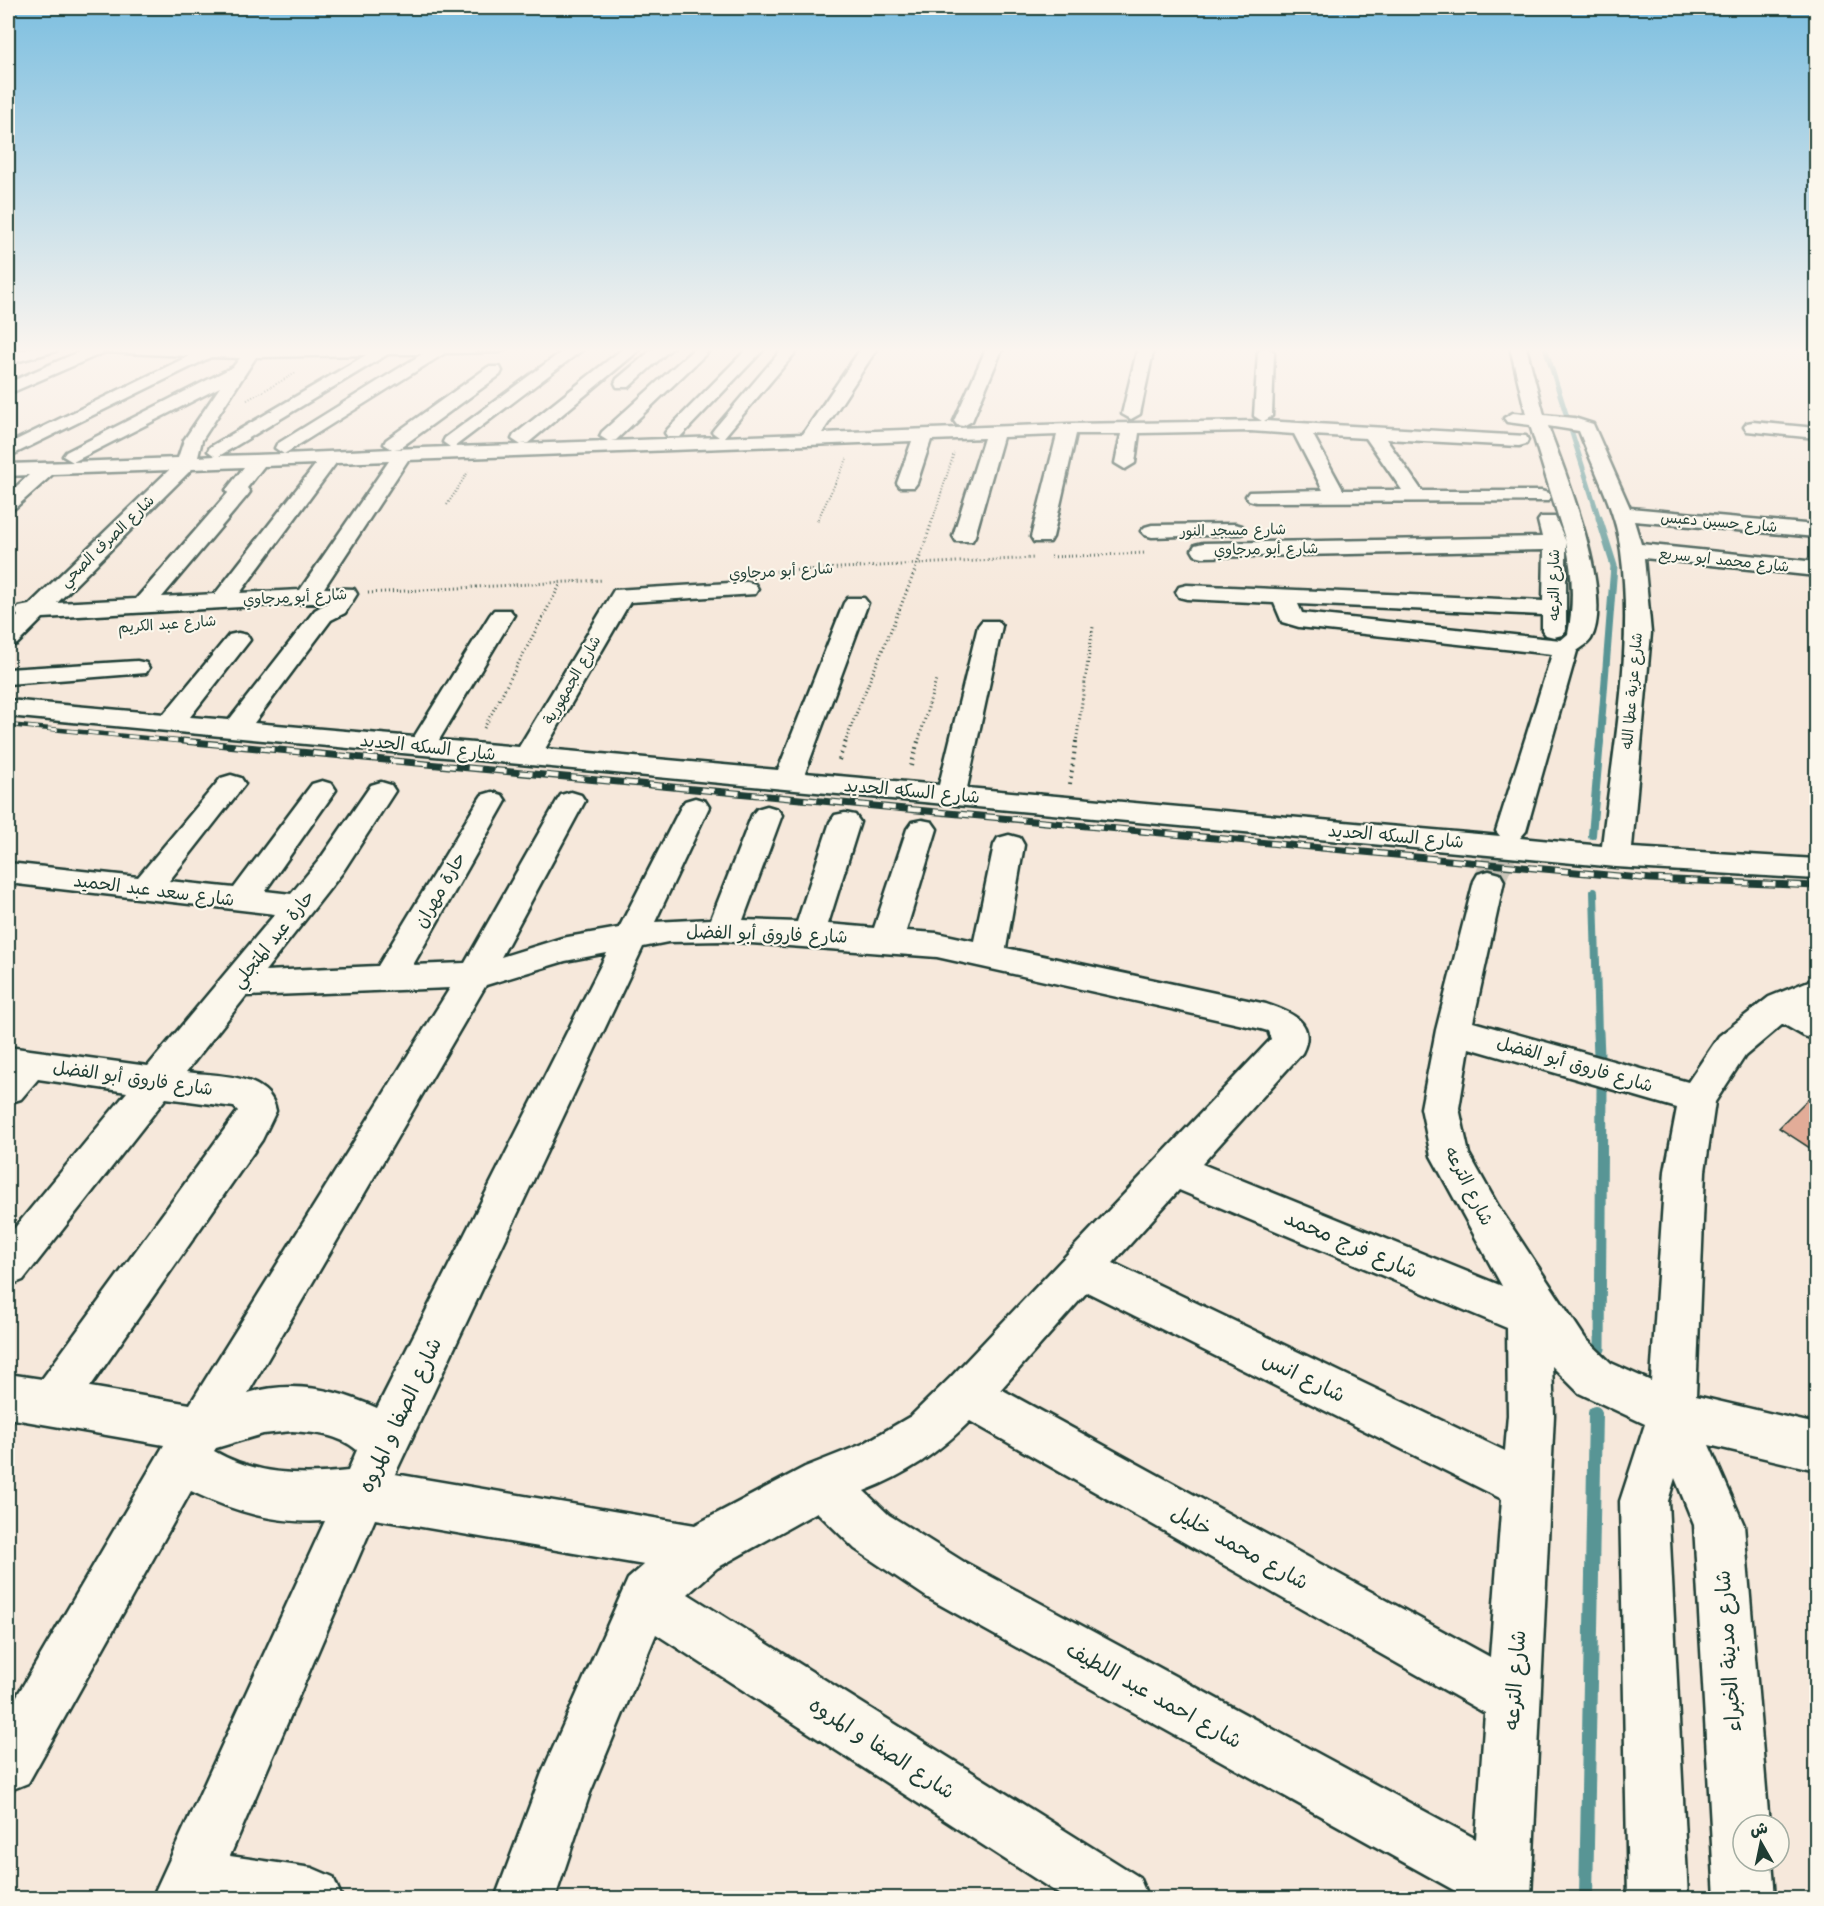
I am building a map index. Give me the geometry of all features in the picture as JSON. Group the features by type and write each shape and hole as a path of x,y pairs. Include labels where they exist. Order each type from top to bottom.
{"street":[{"path":"8,451 39,436"},
{"path":"73,456 112,436"},
{"name":"شارع الصرف الصحي","path":"35,612 187,458 198,436"},
{"path":"217,451 242,436"},
{"path":"284,448 303,436"},
{"path":"236,729 315,606 398,449 414,436"},
{"path":"452,442 461,436"},
{"path":"479,446 490,436"},
{"path":"521,439 525,436"},
{"path":"398,449 452,442 479,446 546,436"},
{"path":"8,470 46,470 187,458 217,451 284,448 398,449 737,436"},
{"path":"845,436 881,436"},
{"path":"907,483 923,436"},
{"path":"964,536 994,436"},
{"path":"1042,537 1066,436"},
{"path":"1125,463 1129,436"},
{"path":"1305,436 1337,497"},
{"path":"1375,436 1416,497"},
{"path":"1412,436 1523,447"},
{"path":"1420,436 1523,447"},
{"path":"1256,496 1416,497 1523,447 1533,436"},
{"name":"شارع الترعه","path":"1511,831 1566,648 1580,637 1583,628 1582,578 1578,542 1553,436"},
{"name":"شارع عزبة عطا الله","path":"1590,436 1622,514 1632,550 1639,644 1616,857"},
{"name":"شارع الترعه","path":"1523,447 1555,543 1554,632 1566,648"},
{"path":"8,459 73,456 258,460 332,448"},
{"path":"222,601 332,448"},
{"path":"142,606 240,492 236,490 258,460"},
{"path":"8,504 46,470"},
{"name":"شارع حسين دعبس","path":"1622,514 1816,531"},
{"name":"شارع مسجد النور","path":"1152,531 1420,528 1446,531 1492,544"},
{"name":"شارع أبو مرجاوي","path":"1203,550 1555,543"},
{"name":"شارع محمد ابو سريع","path":"1632,550 1816,569"},
{"path":"612,592 622,595 747,589"},
{"name":"شارع الجمهورية","path":"527,757 612,592"},
{"path":"1187,592 1553,608"},
{"path":"315,606 337,608 346,594"},
{"path":"1284,596 1290,617 1299,620 1566,648"},
{"name":"شارع أبو مرجاوي","path":"8,631 35,612 222,601 315,606"},
{"path":"788,780 856,603"},
{"name":"شارع عبد الكريم","path":"8,631 315,606"},
{"path":"422,746 502,615"},
{"path":"951,794 990,626"},
{"path":"171,723 238,640"},
{"path":"8,677 144,660 97,716"},
{"name":"شارع السكه الحديد","path":"8,708 1616,857 1816,868"},
{"path":"145,889 231,784"},
{"path":"242,900 322,790"},
{"name":"حارة عبد المتجلي","path":"8,1267 300,906 331,866 381,791"},
{"name":"حارة مهران","path":"388,979 492,801"},
{"path":"8,1763 193,1444 475,975 571,801"},
{"name":"شارع الصفا و المروه","path":"186,1889 385,1442 695,807"},
{"path":"723,930 767,815"},
{"path":"809,934 845,822"},
{"path":"887,939 922,829"},
{"path":"988,954 1009,845"},
{"name":"شارع سعد عبد الحميد","path":"8,873 300,906"},
{"name":"شارع الترعه","path":"1489,881 1454,1030 1440,1108 1450,1156 1539,1321 1594,1378 1672,1413 1816,1447"},
{"name":"شارع فاروق أبو الفضل","path":"237,984 475,975 496,971 561,950 631,937 668,931 723,930 887,939 988,954 1280,1022 1289,1031 1289,1043 1173,1170"},
{"name":"شارع مدينة الخبراء","path":"1658,1899 1644,1501 1672,1413 1685,1171 1697,1099 1732,1046 1781,1006 1816,990"},
{"path":"1781,1006 1816,1027"},
{"name":"شارع فاروق أبو الفضل","path":"1454,1030 1697,1099"},
{"name":"شارع فاروق أبو الفضل","path":"15,1071 157,1081 243,1094 256,1103 257,1111 249,1129 52,1403"},
{"path":"525,1899 562,1793 646,1597 699,1550 760,1515 822,1484 878,1462 927,1432 966,1395 1173,1170"},
{"name":"شارع فرج محمد","path":"1173,1170 1539,1321"},
{"name":"شارع انس","path":"1081,1268 1527,1486"},
{"name":"شارع الترعه","path":"1501,1892 1527,1486 1532,1368 1539,1321"},
{"name":"شارع محمد خليل","path":"966,1395 1514,1699"},
{"path":"8,1396 52,1403 193,1444 263,1411 301,1409 343,1416 366,1427 385,1442"},
{"name":"شارع مدينة الخبراء","path":"1672,1413 1719,1525 1745,1899"},
{"path":"193,1444 211,1478 244,1491 281,1498 321,1499 363,1493 699,1550"},
{"name":"شارع احمد عبد اللطيف","path":"822,1484 872,1532 946,1580 1501,1892"},
{"name":"شارع الصفا و المروه","path":"646,1597 1118,1899"},
{"path":"186,1889 312,1899"}],"path":[{"path":"831,783 873,668 919,563 958,436"},
{"path":"817,521 857,437"},
{"path":"447,505 479,446"},
{"name":"شارع أبو مرجاوي","path":"1050,557 1203,550"},
{"name":"شارع أبو مرجاوي","path":"764,572 1038,558"},
{"path":"472,751 561,583"},
{"name":"شارع أبو مرجاوي","path":"346,594 561,583 612,592"},
{"path":"1066,805 1093,627"},
{"path":"904,790 936,680"}],"building":[{"path":"1816,1091 1816,1152 1779,1128"}],"waterway":[{"path":"1573,436 1599,519"},
{"path":"1599,518 1614,566 1600,743"},
{"path":"1592,835 1600,741"},
{"path":"1594,892 1598,1034"},
{"path":"1598,1032 1599,1055"},
{"path":"1600,1349 1602,1088"},
{"path":"1586,1898 1595,1413"}],"tunnel":[{"path":"1489,881 1511,831"}],"railway":[{"path":"8,725 199,743"},
{"path":"183,741 1651,879 1816,886"}]}
